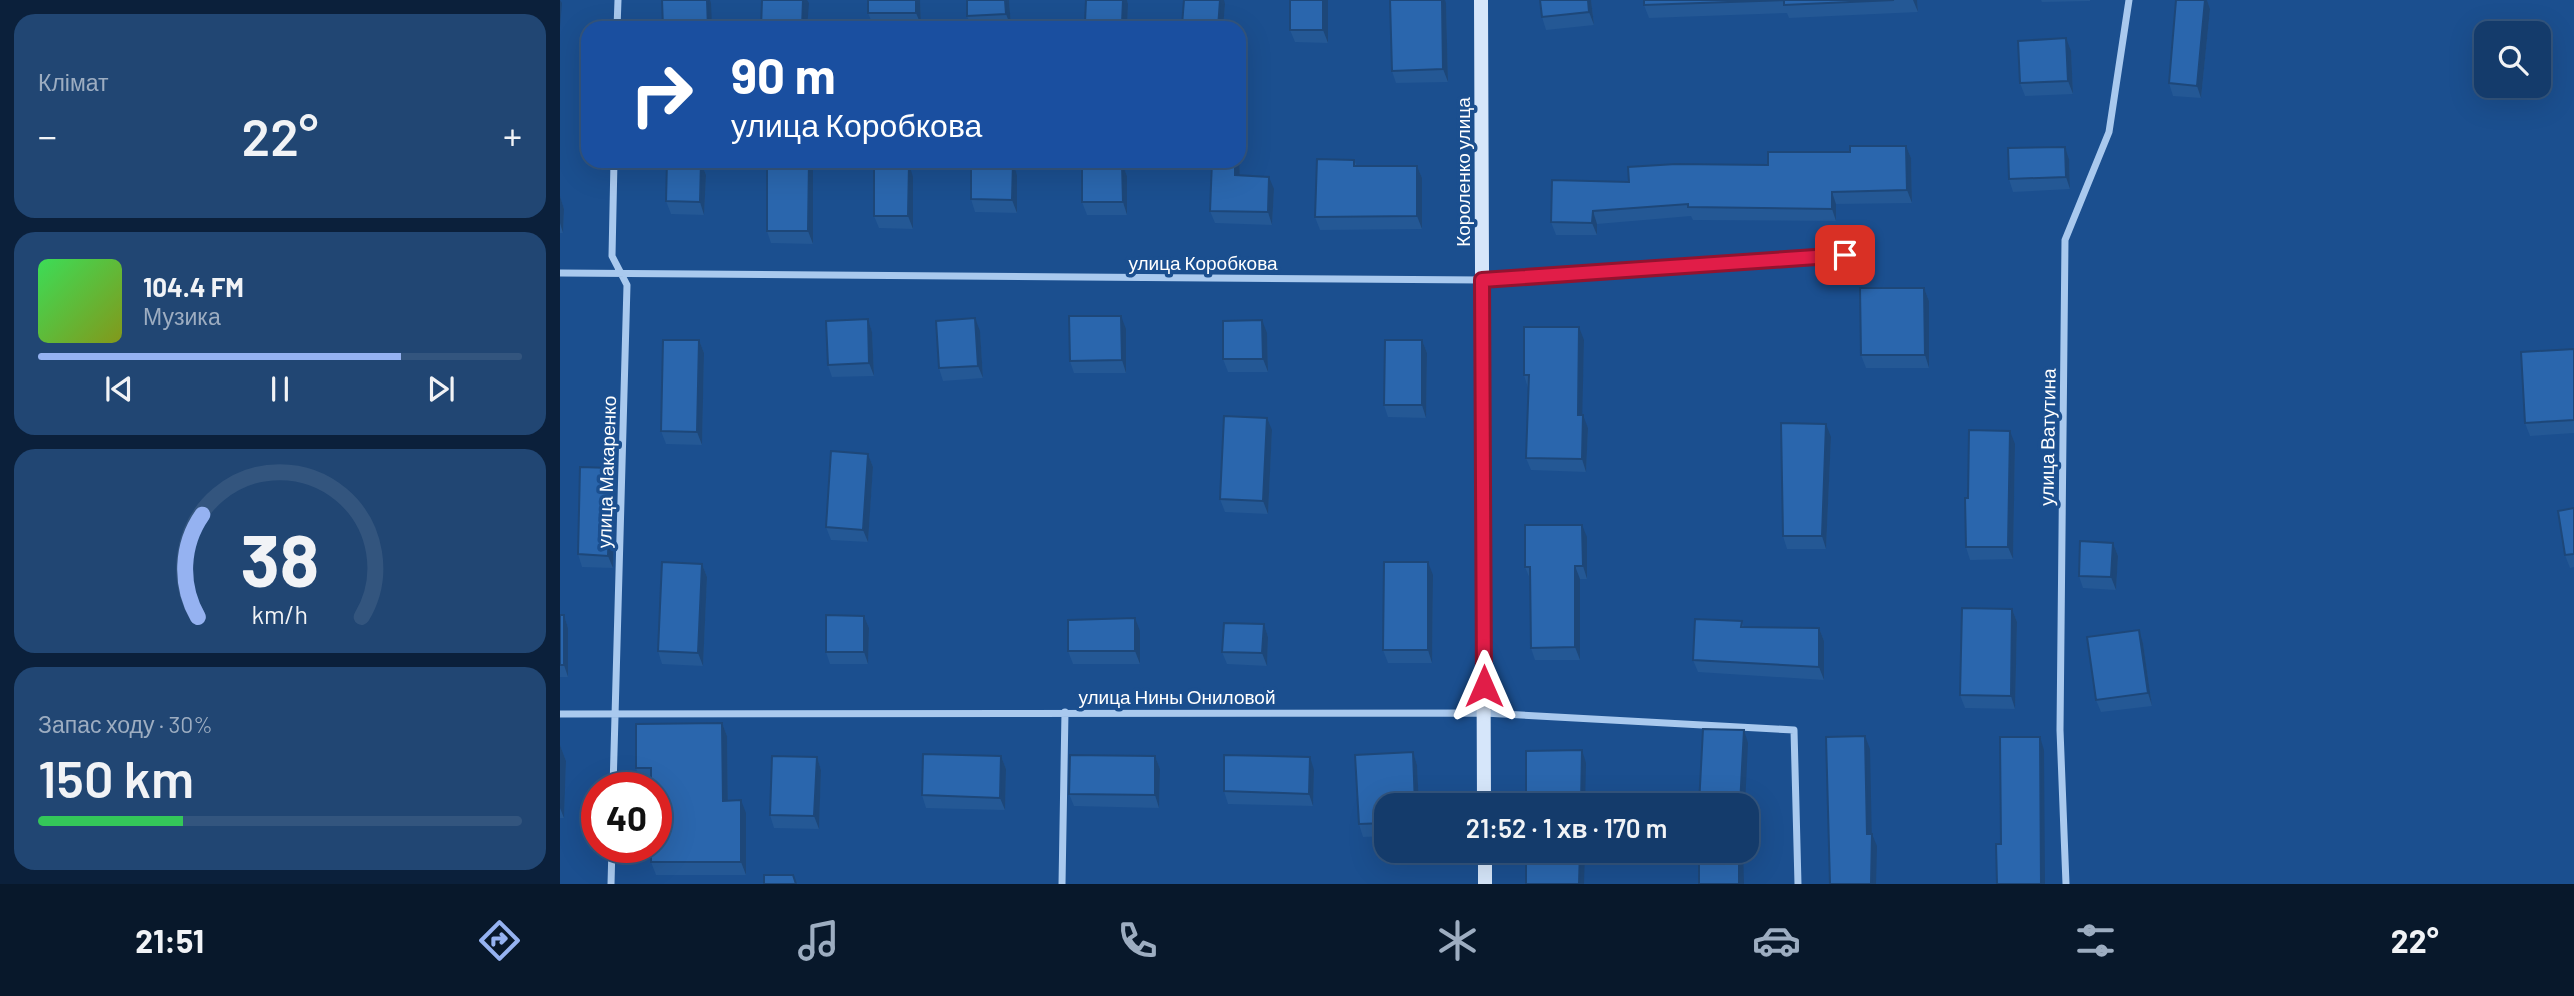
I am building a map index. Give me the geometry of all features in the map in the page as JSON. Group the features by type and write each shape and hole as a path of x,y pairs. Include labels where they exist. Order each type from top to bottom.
{"street":[{"path":"617,21 618,0"},
{"name":"Короленко улица","path":"1481,0 1484,793"},
{"name":"улица Ватутина","path":"2066,884 2060,730 2065,240 2109,132 2129,0"},
{"name":"улица Макаренко","path":"613,772 627,285 612,256 614,168"},
{"name":"улица Коробкова","path":"560,273 1482,280 1845,255"},
{"path":"1062,884 1065,712"},
{"name":"улица Нины Ониловой","path":"560,713 1484,713 1794,730 1798,884"},
{"path":"611,884 612,863"},
{"path":"1485,863 1485,884"}],"building":[{"path":"662,0 707,0 708,21 663,21"},
{"path":"762,0 803,0 802,21 761,21"},
{"path":"868,0 916,0 916,13 868,13"},
{"path":"967,0 1005,0 1006,14 967,16"},
{"path":"1086,0 1123,0 1122,21 1085,21"},
{"path":"1184,0 1220,0 1218,21 1182,21"},
{"path":"1290,0 1323,0 1323,30 1290,30"},
{"path":"1390,0 1442,0 1443,69 1392,71"},
{"path":"1540,0 1588,0 1589,12 1542,17"},
{"path":"1644,0 1784,0 1644,5"},
{"path":"1784,0 1894,0 1784,5"},
{"path":"2176,0 2205,0 2197,86 2169,83"},
{"path":"2066,38 2068,81 2020,83 2018,41"},
{"path":"1850,146 1906,146 1907,190 1832,192 1832,209 1688,207 1688,204 1593,211 1592,223 1551,222 1552,180 1629,182 1628,167 1676,164 1768,165 1768,152 1850,152"},
{"path":"2065,147 2066,177 2009,179 2008,148"},
{"path":"1317,159 1354,160 1354,166 1417,166 1417,216 1315,217"},
{"path":"667,168 701,168 700,202 666,201"},
{"path":"767,168 809,168 808,231 767,231"},
{"path":"874,168 909,168 908,216 874,216"},
{"path":"971,168 1013,168 1012,200 971,199"},
{"path":"1082,168 1122,168 1123,202 1082,202"},
{"path":"1212,168 1235,168 1235,175 1269,177 1268,212 1210,211"},
{"path":"1860,288 1924,288 1925,355 1861,355"},
{"path":"1069,316 1121,316 1122,360 1070,361"},
{"path":"975,318 978,366 939,368 936,321"},
{"path":"868,319 869,363 828,365 826,321"},
{"path":"1262,320 1263,359 1223,359 1223,321"},
{"path":"1524,327 1579,327 1578,415 1583,415 1582,459 1526,458 1529,375 1524,375"},
{"path":"663,340 699,340 697,432 661,431"},
{"path":"1385,340 1422,340 1422,405 1384,405"},
{"path":"2574,349 2574,420 2525,423 2521,352"},
{"path":"1224,416 1267,418 1263,501 1220,499"},
{"path":"1781,423 1826,424 1822,536 1783,536"},
{"path":"1969,430 2010,431 2008,547 1966,547 1965,498 1968,498"},
{"path":"831,451 868,454 863,530 826,527"},
{"path":"580,467 611,468 608,556 578,554"},
{"path":"2574,508 2574,554 2565,555 2558,511"},
{"path":"1525,525 1582,525 1583,566 1575,566 1575,647 1531,648 1530,567 1525,567"},
{"path":"2080,541 2113,543 2111,577 2079,576"},
{"path":"662,562 702,564 698,653 658,651"},
{"path":"1384,562 1428,562 1428,650 1383,650"},
{"path":"1962,608 2012,609 2011,696 1960,695"},
{"path":"560,615 564,615 564,665 560,665"},
{"path":"826,615 864,616 864,652 826,652"},
{"path":"1135,618 1135,651 1068,651 1068,620"},
{"path":"1695,619 1742,621 1741,627 1819,628 1819,667 1693,660"},
{"path":"1224,623 1264,624 1262,653 1222,652"},
{"path":"2139,630 2148,693 2096,700 2087,637"},
{"path":"722,723 723,801 741,800 741,862 672,862 672,772 651,772 651,768 636,768 636,724"},
{"path":"1703,729 1744,730 1741,793 1700,793"},
{"path":"1865,736 1867,834 1872,834 1871,884 1830,884 1826,737"},
{"path":"2000,737 2040,737 2041,884 1997,884 1996,844 2001,844"},
{"path":"1582,750 1581,793 1526,793 1526,751"},
{"path":"1413,752 1415,793 1374,793 1374,823 1359,824 1355,755"},
{"path":"923,754 1001,756 1000,798 922,795"},
{"path":"1070,755 1155,756 1155,795 1069,794"},
{"path":"1224,755 1310,757 1309,794 1224,791"},
{"path":"772,756 817,757 814,816 770,815"},
{"path":"1526,863 1580,863 1579,884 1526,884"},
{"path":"1699,863 1739,863 1739,884 1699,884"},
{"path":"764,875 793,875 796,884 764,884"}],"route":[{"path":"1484,686 1482,280 1845,255"}]}
